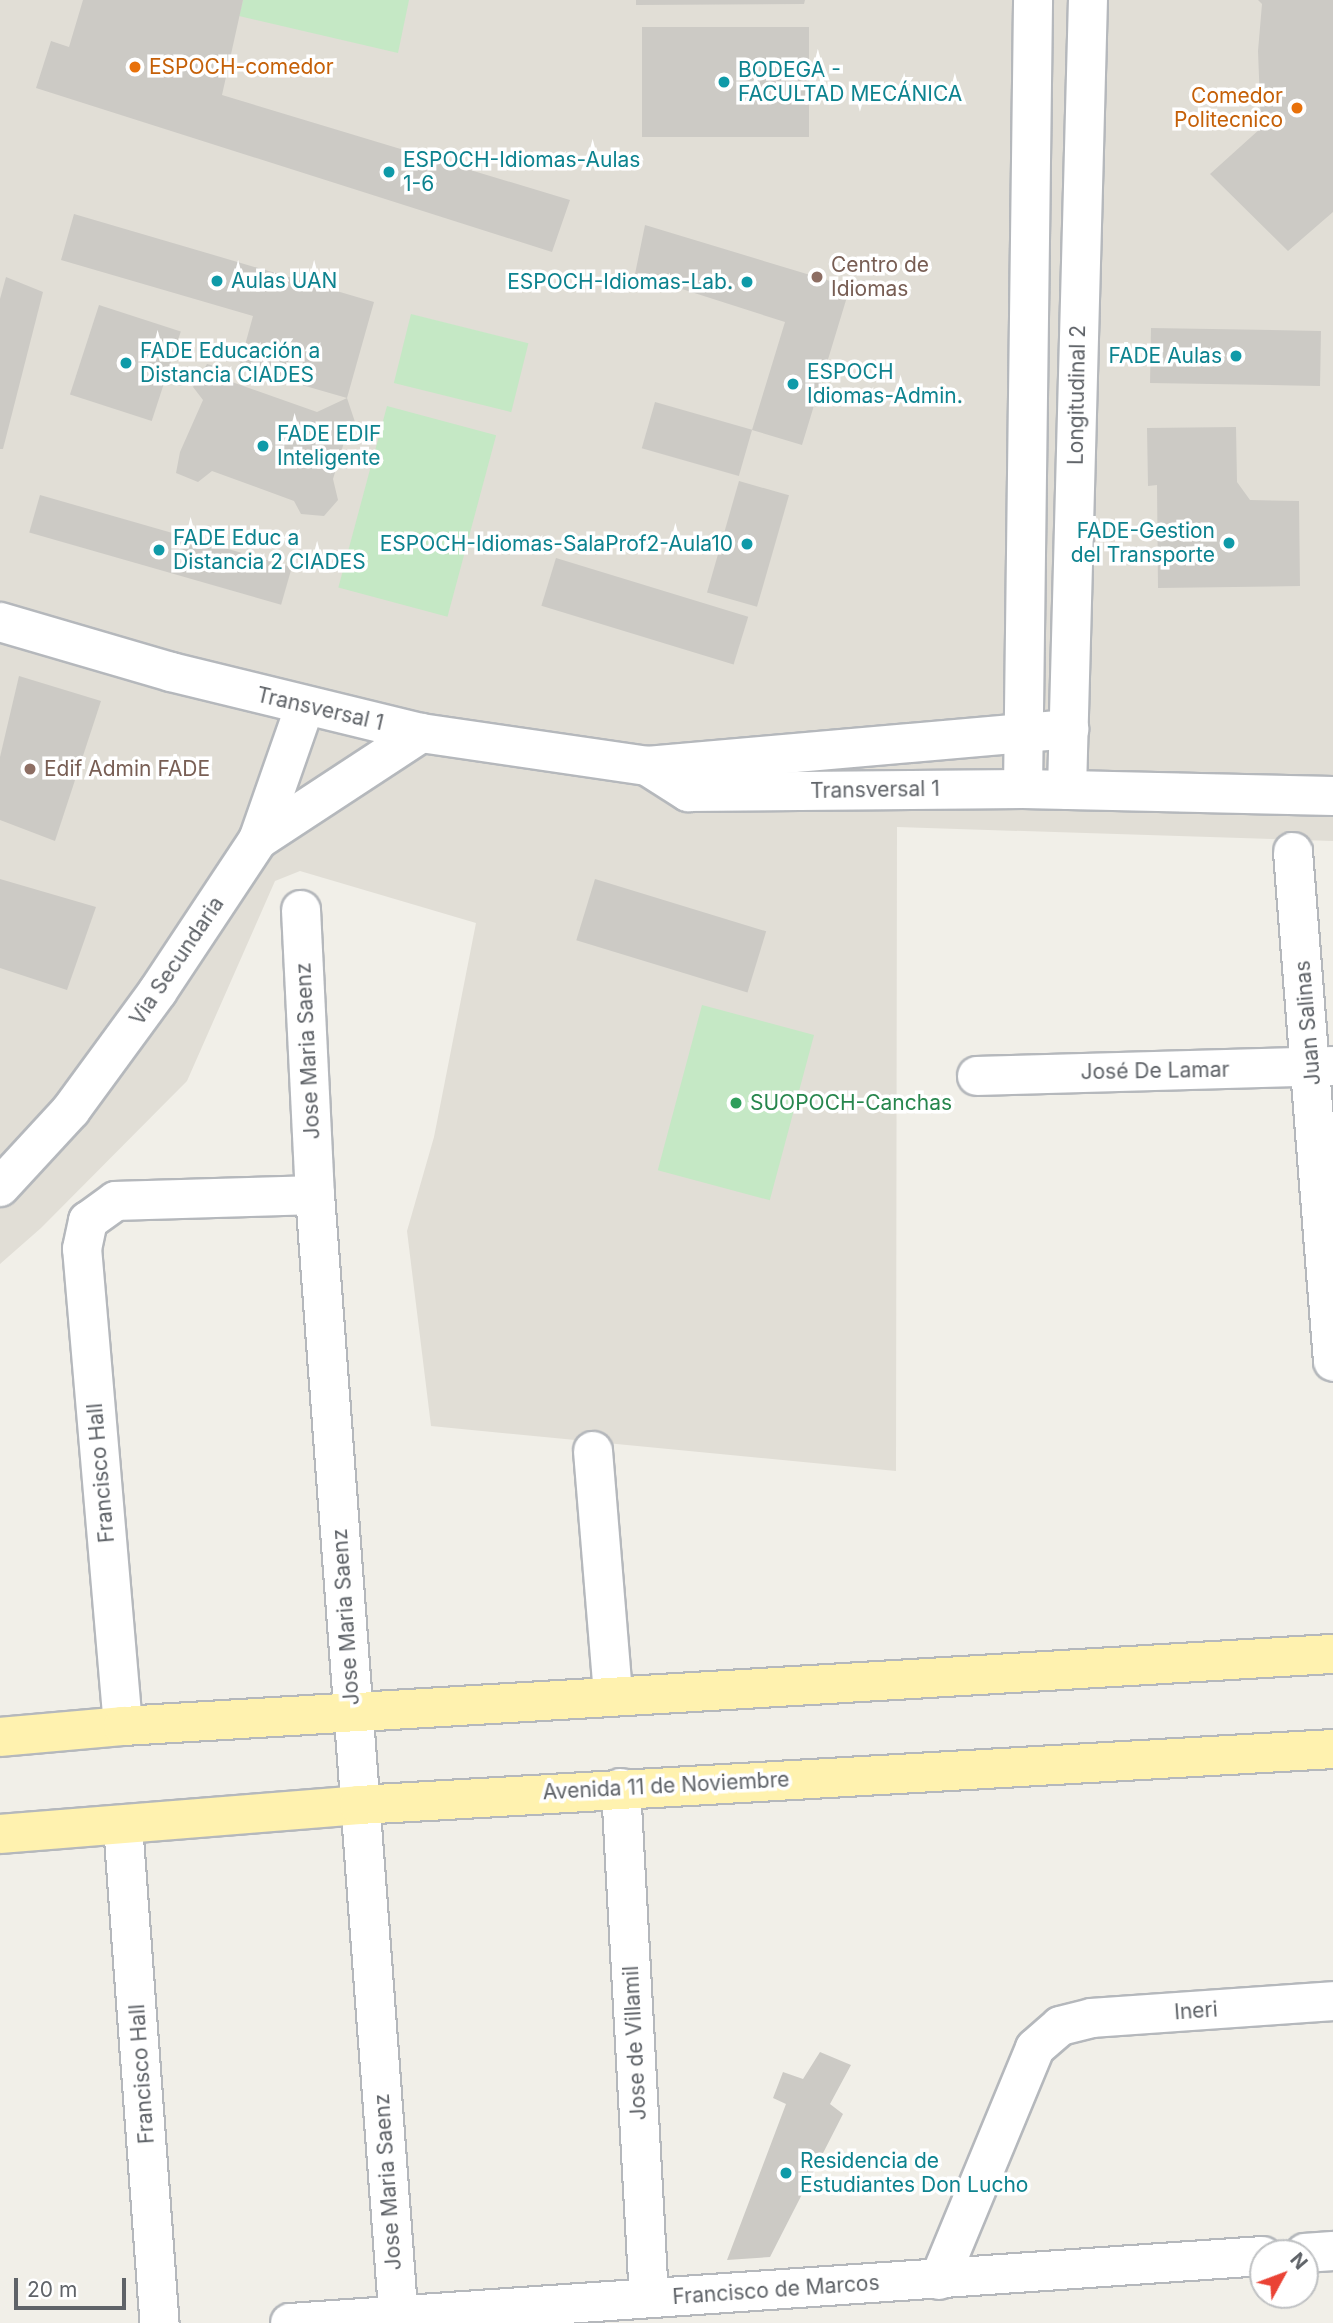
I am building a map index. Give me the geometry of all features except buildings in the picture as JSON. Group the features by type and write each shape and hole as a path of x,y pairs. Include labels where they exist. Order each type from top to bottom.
{"main road":[{"path":"0,1737 123,1726 1333,1654"},
{"name":"Avenida 11 de Noviembre","path":"0,1834 359,1805 621,1788 1333,1749"}],"street":[{"path":"1023,789 1033,0"},
{"name":"Longitudinal 2","path":"1067,790 1088,0"},
{"name":"Transversal 1","path":"0,622 171,672 421,733 647,766 1069,729"},
{"name":"Via Secundaria","path":"0,1187 71,1110 158,991 258,840 305,706"},
{"path":"258,840 421,733"},
{"name":"Transversal 1","path":"647,766 688,792 1023,789 1333,796"},
{"name":"Juan Salinas","path":"1293,852 1322,1067 1332,1343"},
{"name":"Jose Maria Saenz","path":"301,910 315,1195 399,2319"},
{"name":"José De Lamar","path":"977,1076 1322,1067"},
{"name":"Francisco Hall","path":"123,1726 82,1249 88,1221 116,1202 315,1195"},
{"path":"593,1451 613,1696"},
{"name":"Jose de Villamil","path":"621,1788 649,2298"},
{"name":"Francisco Hall","path":"123,1825 160,2323"},
{"name":"Ineri","path":"939,2280 1035,2048 1060,2026 1092,2018 1333,2001"},
{"name":"Francisco de Marcos","path":"290,2323 399,2319 649,2298 1249,2257"}],"shaded area":[{"path":"0,0 1333,0 1333,841 897,827 896,1471 431,1426 407,1231 434,1137 476,923 300,871 275,881 187,1081 41,1228 0,1264"}],"green space":[{"path":"243,0 409,0 398,53 239,16"},
{"path":"411,314 528,343 511,412 394,383"},
{"path":"387,406 496,435 447,617 338,588"},
{"name":"SUOPOCH-Canchas","path":"702,1005 814,1035 770,1200 658,1170"}],"place":[{"name":"ESPOCH-comedor","path":"135,67"},
{"name":"BODEGA - FACULTAD MECÁNICA","path":"724,82"},
{"name":"Comedor Politecnico","path":"1297,108"},
{"name":"ESPOCH-Idiomas-Aulas 1-6","path":"389,172"},
{"name":"Centro de Idiomas","path":"817,277"},
{"name":"Aulas UAN","path":"217,281"},
{"name":"ESPOCH-Idiomas-Lab.","path":"747,282"},
{"name":"FADE Aulas","path":"1236,356"},
{"name":"FADE Educación a Distancia CIADES","path":"126,363"},
{"name":"ESPOCH Idiomas-Admin.","path":"793,384"},
{"name":"FADE EDIF Inteligente","path":"263,446"},
{"name":"FADE-Gestion del Transporte","path":"1229,543"},
{"name":"ESPOCH-Idiomas-SalaProf2-Aula10","path":"747,544"},
{"name":"FADE Educ a Distancia 2 CIADES","path":"159,550"},
{"name":"Edif Admin FADE","path":"30,769"},
{"name":"SUOPOCH-Canchas","path":"736,1103"},
{"name":"Residencia de Estudiantes Don Lucho","path":"786,2173"}]}
